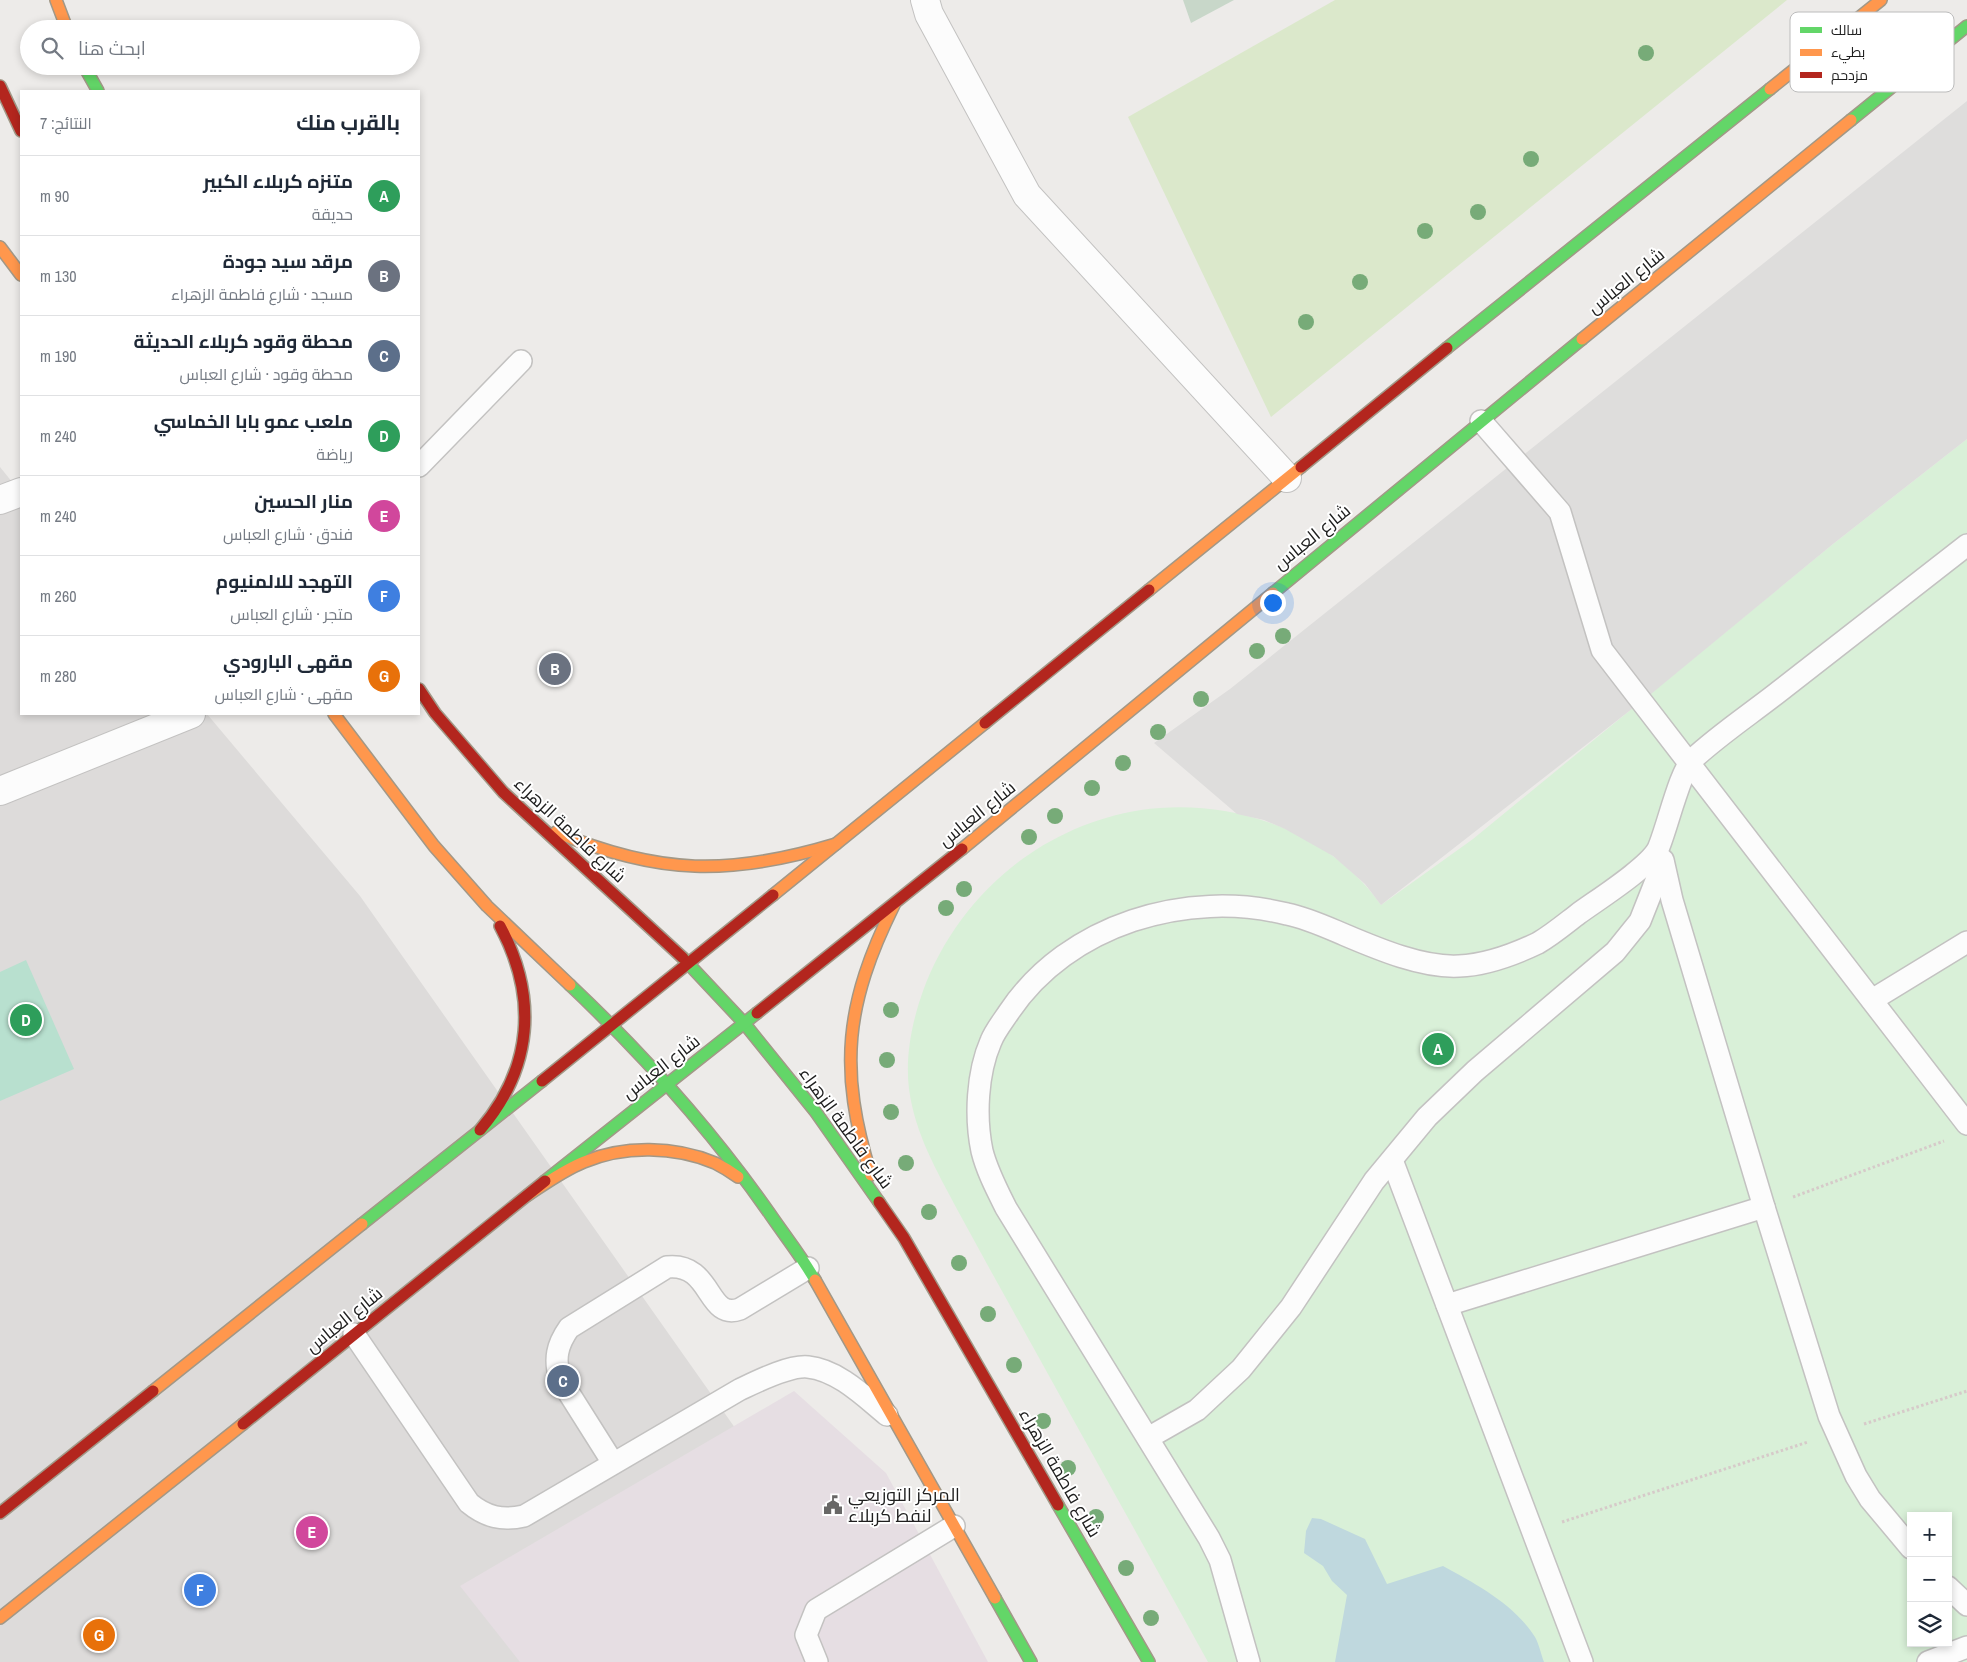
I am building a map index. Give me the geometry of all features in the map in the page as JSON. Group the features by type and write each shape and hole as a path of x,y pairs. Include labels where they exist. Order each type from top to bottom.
{"main road":[{"path":"56,0 64,20"},
{"path":"1866,12 1881,0"},
{"name":"شارع العباس","path":"1954,37 1967,26"},
{"path":"0,1513 612,1025 1790,73"},
{"path":"89,75 97,90"},
{"path":"0,86 20,129"},
{"name":"شارع العباس","path":"0,1618 667,1084 894,905 1482,420 1886,92"},
{"path":"0,247 20,274"},
{"name":"شارع فاطمة الزهراء","path":"420,690 435,713 503,792 689,963 744,1024 815,1110 904,1238 1149,1662"},
{"path":"335,715 434,846 487,906 612,1025 667,1084 748,1183 808,1268 1031,1662"},
{"path":"532,820 584,845 611,854 638,861 696,868 753,865 800,856 836,844"},
{"path":"894,905 878,933 862,978 852,1025 849,1057 854,1113 862,1152 880,1196 904,1238"},
{"path":"480,1130 497,1110 510,1086 519,1061 525,1034 525,1006 514,954 502,929 487,906"},
{"path":"528,1195 568,1169 603,1155 641,1149 679,1152 715,1163 748,1183"}],"street":[{"path":"925,0 929,14 1027,195 1287,478"},
{"path":"0,500 20,492"},
{"path":"0,791 189,715"}],"lane":[{"path":"420,465 521,361"},
{"path":"1482,420 1560,512 1602,650 1967,1124"},
{"path":"1249,1662 1220,1560 1148,1438 1006,1208 982,1152 979,1123 983,1069 991,1041 1015,1003 1049,968 1086,941 1115,927 1149,915 1186,908 1223,906 1260,908 1290,914 1393,954 1430,964 1458,966 1484,962 1514,953 1542,941 1637,870 1656,853 1689,762 1967,545"},
{"path":"1663,835 1663,862 1672,900 1764,1207 1836,1433 1856,1476 1870,1499 1907,1543"},
{"path":"1148,1438 1198,1410 1240,1369 1291,1307 1374,1181 1427,1117 1475,1071 1615,952 1640,921 1663,862"},
{"path":"1872,1000 1967,942"},
{"path":"1392,1160 1582,1662"},
{"path":"1446,1305 1764,1207"},
{"path":"613,1463 560,1379 556,1366 557,1352 561,1339 570,1328 667,1267 687,1268 695,1274 718,1305 729,1311 740,1309 808,1268"},
{"path":"354,1334 469,1502 488,1516 506,1518 524,1516 739,1390 763,1378 785,1371 808,1367 834,1375 868,1399 894,1422"},
{"path":"817,1662 806,1635 816,1610 954,1526"},
{"path":"1952,1591 1967,1605"},
{"path":"1928,1662 1967,1647"}],"path":[{"path":"1764,1207 1948,1139"},
{"path":"1533,1531 1967,1391"}],"shaded area":[{"path":"1967,101 1967,439 1833,544 1651,694 1381,905 1365,884 1333,856 1285,829 1264,820 1237,814 1154,743 1230,689"},
{"path":"0,467 20,492 20,715 208,715 360,896 876,1628 895,1662 0,1662"},
{"path":"794,1391 886,1473 988,1662 520,1662 460,1586"}],"green space":[{"path":"1183,0 1234,0 1191,23"},
{"path":"1335,0 1787,0 1271,417 1128,117"},
{"path":"1967,439 1967,1662 1208,1662 935,1167 916,1121 909,1089 909,1052 919,1003 938,957 958,925 981,896 1007,871 1037,849 1069,832 1104,818 1141,810 1169,807 1227,811 1256,818 1283,828 1333,856 1362,882 1381,905 1473,839 1833,544"},
{"path":"26,960 74,1069 0,1101 0,972"}],"water":[{"path":"1312,1518 1321,1519 1365,1539 1387,1584 1443,1566 1494,1596 1526,1625 1535,1637 1544,1662 1335,1662 1347,1595 1332,1581 1323,1566 1304,1553 1306,1531"}],"traffic: fast":[{"path":"1954,37 1967,26"},
{"path":"89,75 97,90"},
{"path":"1447,348 1770,89"},
{"path":"1851,120 1886,92"},
{"path":"1273,593 1582,339"},
{"path":"683,958 744,1023 815,1111 879,1202"},
{"path":"570,985 651,1066 701,1124 748,1183 815,1280"},
{"path":"545,1181 757,1013"},
{"path":"362,1224 542,1081"},
{"path":"1058,1505 1149,1662"},
{"path":"995,1598 1031,1662"}],"traffic: slow":[{"path":"56,0 64,20"},
{"path":"1866,12 1881,0"},
{"path":"1770,89 1790,73"},
{"path":"1582,339 1851,120"},
{"path":"0,247 20,274"},
{"path":"1149,590 1301,467"},
{"path":"962,849 1273,593"},
{"path":"335,715 434,846 487,906 570,985"},
{"path":"773,895 985,723"},
{"path":"556,832 628,857 695,866 728,866 762,862 836,844"},
{"path":"871,1175 854,1102 851,1069 852,1037 856,1006 865,974 894,905"},
{"path":"528,1195 577,1165 599,1156 632,1150 667,1151 700,1157 715,1163 738,1177"},
{"path":"153,1391 362,1224"},
{"path":"815,1280 995,1598"},
{"path":"0,1618 243,1424"}],"traffic: jam":[{"path":"0,86 20,129"},
{"path":"1301,467 1447,348"},
{"path":"985,723 1149,590"},
{"path":"420,690 435,713 503,792 683,958"},
{"path":"757,1013 962,849"},
{"path":"542,1081 773,895"},
{"path":"480,1130 498,1106 511,1082 520,1057 524,1031 524,1005 520,979 512,953 500,926"},
{"path":"243,1424 545,1181"},
{"path":"879,1202 904,1238 1058,1505"},
{"path":"0,1513 153,1391"}],"place":[{"name":"مرقد سيد جودة","path":"555,669"},
{"name":"ملعب عمو بابا الخماسي","path":"26,1020"},
{"name":"متنزه كربلاء الكبير","path":"1438,1049"},
{"name":"محطة وقود كربلاء الحديثة","path":"563,1381"},
{"name":"المركز التوزيعي لنفط كربلاء","path":"833,1505"},
{"name":"منار الحسين","path":"312,1532"},
{"name":"التهجد للالمنيوم","path":"200,1590"},
{"name":"مقهى البارودي","path":"99,1635"}]}
